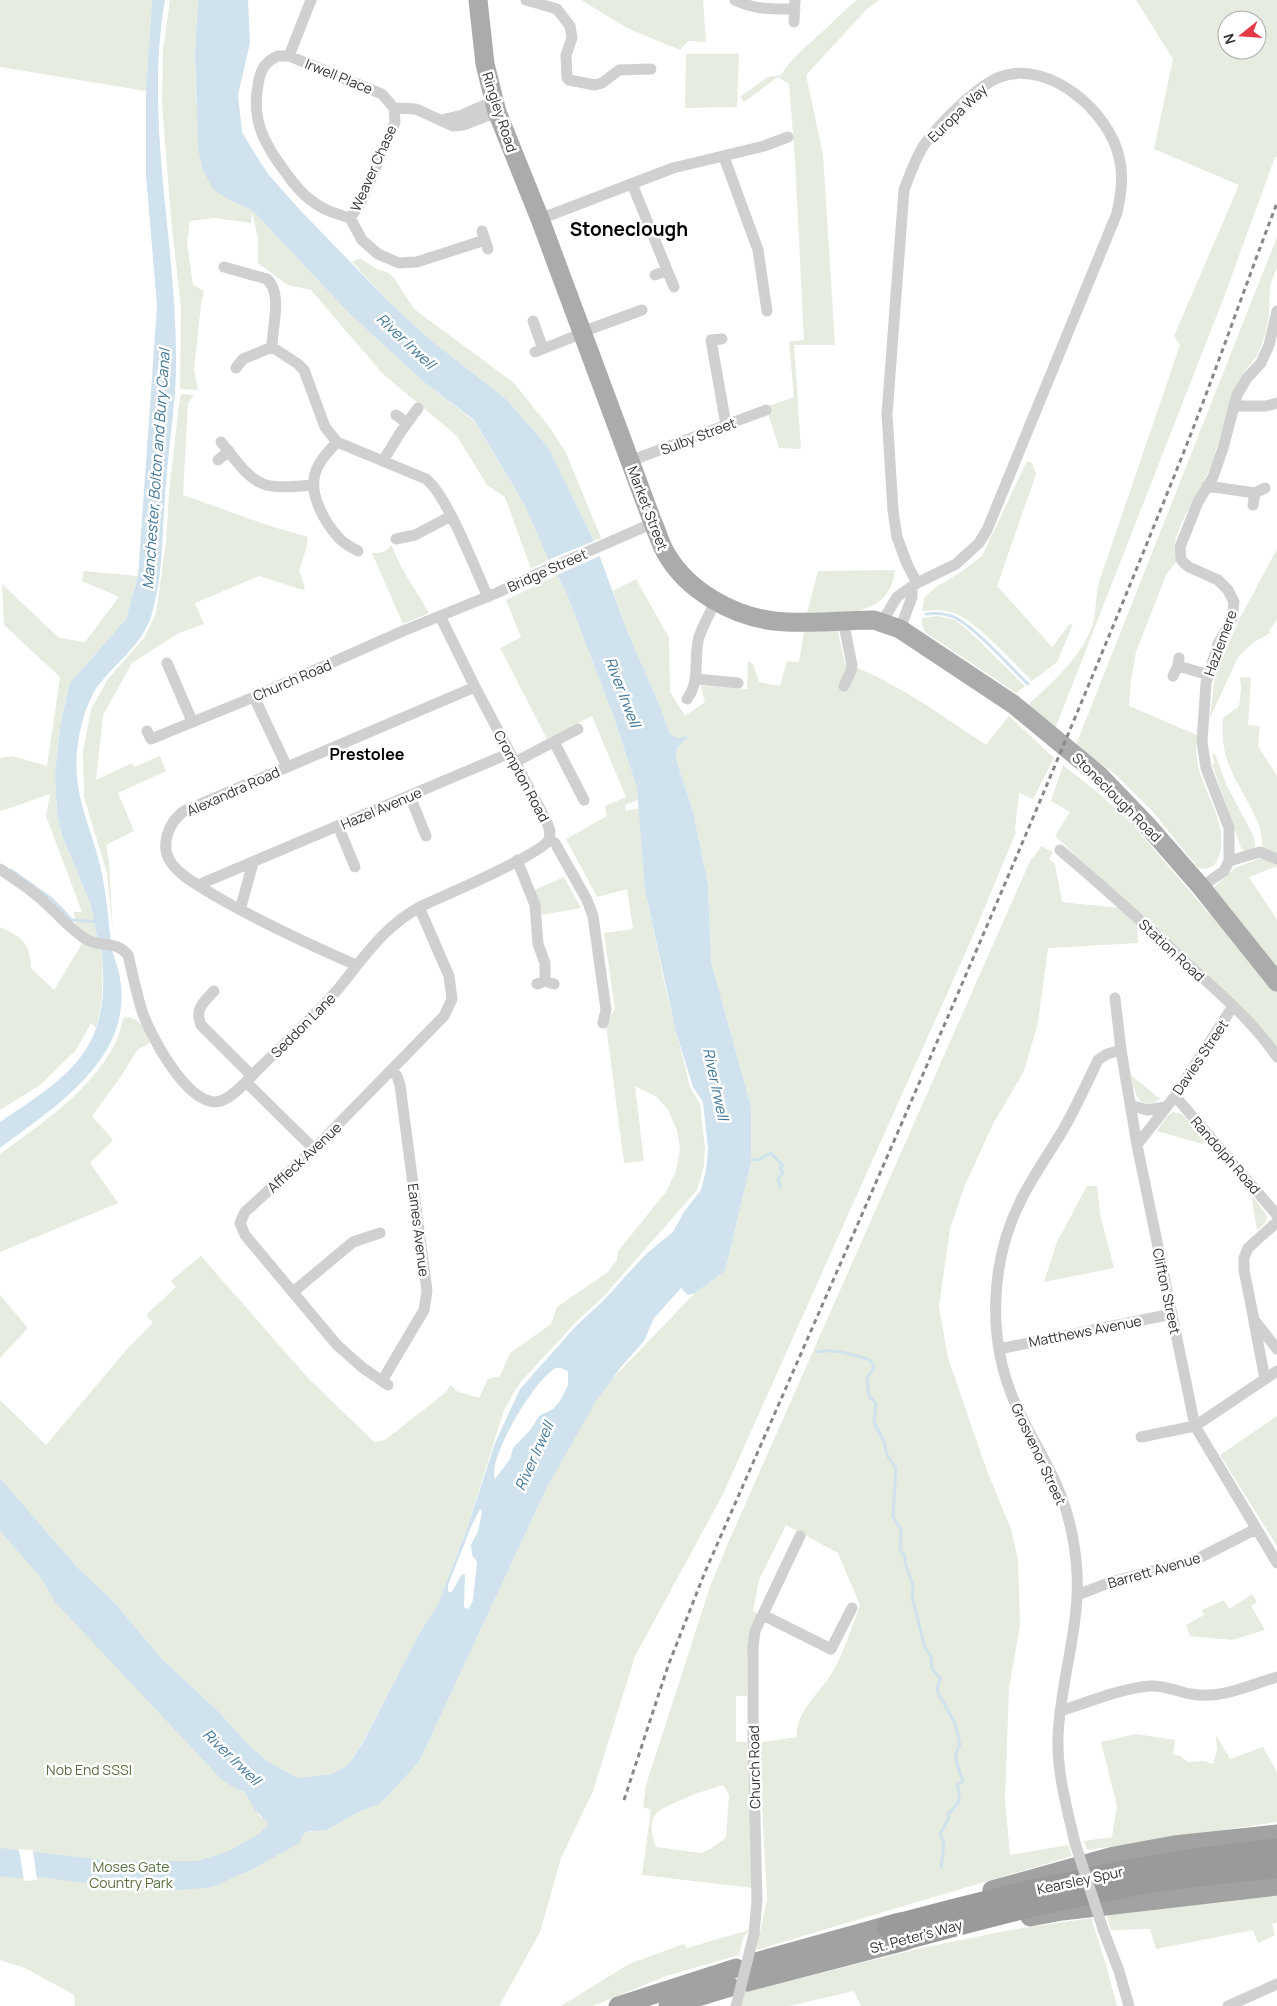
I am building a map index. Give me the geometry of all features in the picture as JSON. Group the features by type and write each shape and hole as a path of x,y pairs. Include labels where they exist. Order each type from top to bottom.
{"highway":[{"path":"889,1935 952,1902 1114,1856 1174,1845 1277,1834"},
{"name":"Kearsley Spur","path":"889,1935 980,1901 1123,1871 1277,1849"},
{"name":"Kearsley Spur","path":"1086,1895 1182,1878 1277,1868"},
{"path":"889,1935 1062,1911 1277,1886"},
{"name":"St. Peter's Way","path":"618,2006 889,1935 988,1918 1086,1895"},
{"name":"St. Peter's Way","path":"668,2006 742,1975"}],"main road":[{"name":"Ringley Road","path":"478,0 485,64 496,106 540,219"},
{"name":"Market Street","path":"540,219 653,523 666,553 677,570 691,584 716,601 752,616 774,621 843,620 882,622 900,629"},
{"name":"Stoneclough Road","path":"900,629 1013,704 1086,763 1131,807 1201,887 1277,982"}],"street":[{"path":"283,56 312,0"},
{"path":"735,0 745,5 763,9 795,4 794,22"},
{"path":"531,1 557,9 570,26 572,38 566,55 567,78 569,80 595,85 619,70 650,69"},
{"name":"Irwell Place","path":"283,56 382,94 394,113"},
{"name":"Weaver Chase","path":"283,56 270,59 264,65 256,95 256,114 263,139 287,174 312,201 328,211 350,218 362,240 378,254 399,263 417,262 485,240"},
{"name":"Europa Way","path":"882,622 897,597 956,564 979,543 987,530 1117,213 1122,180 1121,165 1113,137 1102,119 1089,106 1056,82 1038,75 1018,73 1003,76 978,90 928,140 912,169 904,190 887,414 893,511 897,537 915,586"},
{"path":"394,113 416,109 453,126 463,124 496,106"},
{"name":"Weaver Chase","path":"350,218 361,202 394,113"},
{"path":"540,219 673,168 724,157 788,137"},
{"path":"724,157 758,250 766,311"},
{"path":"632,184 674,287"},
{"path":"224,267 267,279 272,283 277,300 272,331 272,347"},
{"path":"655,275 668,270"},
{"path":"533,321 539,350 642,310"},
{"name":"Hazlemere","path":"1228,862 1228,828 1206,768 1202,742 1205,692 1218,644 1232,618 1234,602 1228,590 1218,580 1188,567 1181,559 1180,552 1198,502 1213,477 1224,448 1237,395 1247,378 1261,363 1269,345 1277,311"},
{"path":"722,338 711,340 726,425"},
{"path":"236,368 243,359 272,347"},
{"path":"272,347 304,370 325,427 337,442 426,479 432,484 451,516 488,597"},
{"path":"1234,406 1266,406 1277,403"},
{"path":"383,461 418,408"},
{"name":"Sulby Street","path":"630,461 766,410"},
{"path":"396,415 408,422"},
{"path":"337,442 321,461 315,474 313,485 315,497 345,550 358,551"},
{"path":"218,460 225,446 251,477 259,482 279,486 313,485"},
{"path":"1208,486 1260,491 1253,505"},
{"path":"403,535 415,536 451,516"},
{"name":"Bridge Street","path":"440,616 488,597 653,523"},
{"path":"900,629 915,586"},
{"path":"687,699 693,692 696,679 699,638 716,601"},
{"name":"Crompton Road","path":"440,616 475,687 546,820 550,831 549,840 555,843 587,900 593,916 606,1010 603,1023"},
{"name":"Church Road","path":"147,731 151,739 254,697 440,616"},
{"path":"843,620 852,665 852,671 844,686"},
{"path":"167,663 170,680 192,721"},
{"path":"1177,667 1209,675"},
{"path":"696,679 738,684"},
{"name":"Alexandra Road","path":"356,965 270,927 178,872 170,862 167,851 166,840 170,827 176,817 184,811 475,687"},
{"path":"254,697 287,767"},
{"name":"Hazel Avenue","path":"198,885 410,796 554,742 578,729"},
{"path":"554,742 584,800"},
{"path":"410,796 426,836"},
{"path":"338,826 355,867"},
{"name":"Seddon Lane","path":"0,869 40,898 79,934 94,943 101,945 116,944 123,948 128,955 141,1008 153,1035 176,1074 202,1098 214,1102 237,1091 339,988 356,965 390,928 420,908 517,860 544,845 549,840"},
{"name":"Station Road","path":"1060,850 1111,893 1233,1006 1264,1038 1277,1058"},
{"path":"1201,887 1224,870 1228,862 1260,852 1277,859"},
{"path":"517,860 535,905 538,944 545,963 545,983"},
{"path":"240,910 253,863"},
{"name":"Affleck Avenue","path":"385,1383 349,1357 245,1235 240,1223 245,1212 314,1150 444,1016 452,999 449,976 420,908"},
{"path":"214,991 200,1006 199,1019 201,1025 314,1150"},
{"name":"Clifton Street","path":"1115,998 1121,1050 1137,1145 1195,1426 1277,1563"},
{"name":"Davies Street","path":"1137,1145 1175,1096 1233,1006"},
{"name":"Grosvenor Street","path":"1121,1050 1106,1054 1098,1060 1066,1124 1020,1202 999,1262 996,1297 999,1349 1009,1390 1063,1499 1070,1527 1076,1559 1077,1595 1060,1711 1059,1764 1063,1792 1075,1843 1104,1932 1119,1971 1129,2006"},
{"name":"Eames Avenue","path":"385,1383 424,1310 427,1291 400,1085 397,1076 392,1071"},
{"name":"Randolph Road","path":"1175,1096 1277,1215"},
{"name":"Davies Street","path":"1130,1106 1147,1110 1165,1107"},
{"path":"1265,1379 1244,1270 1244,1258 1248,1248 1277,1222"},
{"path":"293,1292 353,1242 374,1238"},
{"name":"Matthews Avenue","path":"999,1349 1172,1314"},
{"path":"1254,1320 1277,1349"},
{"path":"1142,1436 1195,1426 1277,1372"},
{"name":"Barrett Avenue","path":"1077,1595 1110,1582 1197,1558 1256,1529"},
{"name":"Church Road","path":"736,2006 754,1934 757,1900 753,1738 753,1647 755,1631 800,1536"},
{"path":"763,1615 832,1649 852,1608"},
{"path":"1060,1711 1138,1688 1152,1686 1169,1687 1191,1694 1209,1696 1277,1677"},
{"path":"1228,2006 1277,1984"}],"green space":[{"path":"0,0 152,0 146,91 0,67"},
{"path":"170,0 198,0 195,55 196,104 229,200 252,210 349,313 425,383 474,421 524,504 550,559 531,569 505,497 487,485 457,436 382,373 311,290 288,285 258,263 258,238 252,212 251,223 215,218 190,221 187,243 193,285 204,291 194,370 198,390 180,389 181,308 171,219 162,103 163,50"},
{"path":"581,0 703,0 706,42 688,41 680,50 627,28"},
{"path":"857,0 879,0 867,9 806,75 823,155 835,345 794,345 801,449 779,448 766,407 794,397 789,342 804,340 795,159 789,84 778,77 744,102 740,97 767,77 781,75 800,52"},
{"path":"1136,0 1277,0 1277,157 1275,157 1224,297 1055,729 1026,707 1065,669 1088,636 1094,618 1098,585 1180,345 1174,336 1239,185 1154,149 1173,59"},
{"path":"686,54 739,54 737,107 685,108"},
{"path":"1277,237 1277,267 1270,285 1269,315 1265,335 1257,356 1244,372 1235,388 1210,469 1176,537 1174,549 1176,562 1166,575 1136,652 1131,679 1129,706 1197,735 1196,751 1198,766 1219,822 1221,833 1221,844 1217,860 1211,867 1202,869 1198,868 1153,812 1116,775 1076,745"},
{"path":"360,258 378,270 387,272 394,278 414,309 514,383 550,428 566,453 601,538 594,541 548,447 506,399 428,338 387,300 352,262"},
{"path":"181,394 194,395 188,403 183,495 270,526 308,537 299,571 305,587 303,590 259,576 195,603 204,624 179,633 132,663 103,715 96,780 132,763 134,767 160,756 166,771 118,793 134,831 106,845 109,862 113,934 107,873 84,797 83,752 91,709 108,679 144,638 156,613 166,543 169,493"},
{"path":"1027,461 1032,463 1036,474 997,586 1052,647 1069,625 1073,624 1057,662 1032,681 996,644 965,619 948,611 922,611 924,598 936,587 961,572 982,556"},
{"path":"392,546 404,572 429,613 403,624 372,553 380,553"},
{"path":"1277,549 1277,620 1269,631 1270,633 1254,642 1238,657 1210,718 1215,674 1240,618"},
{"path":"895,570 891,586 884,597 875,605 850,611 807,613 818,571"},
{"path":"84,571 138,576 126,619 70,683 60,727 55,774 57,814 63,838 90,903 98,940 95,940 76,926 74,912 82,912 46,816 50,794 0,810 0,758 12,756 47,766 60,677 4,625 2,584 59,638 85,642 119,597 82,581"},
{"path":"557,575 566,592 613,715 637,788 638,800 625,805 626,811 639,808 645,890 666,990 690,1087 700,1104 705,1148 704,1166 697,1190 604,1296 575,1323 519,1384 504,1410 467,1529 438,1604 419,1634 349,1764 332,1774 298,1778 267,1761 245,1741 220,1713 164,1661 112,1600 78,1568 0,1478 0,1400 46,1445 128,1348 153,1323 146,1315 176,1287 171,1281 201,1256 307,1377 374,1442 385,1440 444,1394 451,1385 456,1391 479,1398 488,1379 500,1376 510,1353 551,1324 557,1307 608,1272 617,1260 618,1251 666,1192 676,1171 680,1149 677,1130 668,1110 657,1097 635,1086 644,1161 624,1163 606,1025 615,1009 604,933 633,929 627,889 597,897 566,839 607,816 605,806 626,797 592,716 547,739 500,648 521,637 506,600"},
{"path":"636,579 669,638 670,692 685,716 705,702 701,686 747,689 748,661 753,664 759,682 780,686 787,661 799,662 805,626 836,624 845,663 900,689 986,745 1009,716 1054,758 1033,799 1019,793 1016,832 972,938 722,1496 635,1656 593,1791 561,1858 540,1932 499,2006 75,2006 74,1995 25,1968 0,1960 0,1531 222,1780 236,1789 245,1792 260,1817 310,1832 327,1830 358,1812 380,1804 419,1762 547,1487 591,1401 695,1293 725,1271 751,1163 751,1106 711,962 708,884 693,811 676,759 677,748 688,737 676,738 670,734 660,706 628,633 613,591"},
{"path":"938,616 955,620 970,632 1025,686 1016,693 925,632 922,626 922,618"},
{"path":"1240,677 1251,678 1248,725 1260,726 1258,746 1277,776 1277,855 1263,850 1259,826 1233,774 1224,750 1223,718 1239,706"},
{"path":"1212,754 1215,754 1227,786 1253,835 1255,849 1246,852 1241,848 1212,764 1215,764"},
{"path":"1063,765 1102,796 1133,825 1206,910 1256,962 1277,991 1277,1050 1055,836 1070,812 1051,801"},
{"path":"1041,846 1053,852 1049,859 1055,864 1062,902 1119,908 1137,924 1138,943 1048,948 1038,1023 1024,1071 993,1124 965,1185 950,1229 939,1306 948,1358 987,1471 1011,1529 1018,1560 1020,1625 1009,1688 1005,1799 1010,1855 1068,1845 1072,1856 756,1950 767,1900 759,1745 763,1742 797,1737 797,1728 804,1711 832,1673 844,1649 860,1605 838,1553 786,1525 759,1580 753,1611 759,1614 748,1647 747,1696 736,1696 736,1742 747,1742 753,1888 642,1875 651,1810 643,1807 646,1785 710,1587 729,1541 1031,859","holes":["723,1785 729,1795 726,1838 701,1853 656,1847 652,1834 652,1820 662,1809 688,1797"]},
{"path":"1261,858 1277,862 1277,866 1249,877 1277,920 1277,967 1212,889 1235,868"},
{"path":"564,877 581,908 542,915 534,890"},
{"path":"0,927 14,934 27,946 31,968 54,990 83,942 102,949 103,979 102,998 96,1028 91,1023 76,1050 40,1085 0,1110"},
{"path":"124,1017 134,1019 141,1025 150,1043 137,1050 122,1075 92,1116 113,1140 90,1163 118,1203 0,1252 0,1154 32,1131 78,1093 103,1063 114,1046"},
{"path":"1131,1075 1160,1099 1147,1104 1142,1102 1138,1098"},
{"path":"1173,1112 1182,1114 1206,1142 1203,1144 1157,1131 1168,1115"},
{"path":"1087,1186 1097,1186 1100,1214 1114,1268 1044,1282 1057,1242"},
{"path":"1251,1194 1267,1216 1265,1223 1257,1230"},
{"path":"0,1295 28,1328 0,1358"},
{"path":"1277,1416 1277,1546 1220,1455"},
{"path":"1252,1594 1257,1602 1251,1606 1265,1630 1232,1640 1190,1636 1186,1625 1204,1615 1202,1610 1224,1600 1229,1609"},
{"path":"1136,1734 1175,1740 1173,1754 1180,1756 1188,1762 1204,1761 1213,1764 1217,1750 1216,1735 1230,1759 1263,1747 1277,1772 1277,1822 1087,1850 1084,1841 1112,1837 1117,1806 1101,1742"},
{"path":"1277,1892 1277,1922 1272,1924 1275,1935 1258,1943 1253,1930 1156,1949 1150,1929 1111,1930 1107,1915"},
{"path":"1091,1918 1117,2006 861,2006 854,1991 789,2006 742,2006 745,1992 768,1986 926,1947 1010,1930"},
{"path":"749,1930 743,1938 739,1955 666,1976 593,2006 561,2006 629,1964 684,1944 687,1948"}],"water":[{"name":"Manchester, Bolton and Bury Canal","path":"152,0 165,0 159,49 158,98 160,148 174,296 176,345 175,394 160,572 155,602 146,628 133,647 95,690 88,704 79,735 76,767 83,809 102,874 111,942 98,940 90,903 63,838 57,814 55,774 60,727 70,683 126,619 138,576 157,306 146,175 146,89"},
{"name":"River Irwell","path":"198,0 248,0 250,43 238,95 242,132 268,174 387,300 428,338 506,399 548,447 594,541 628,633 660,706 670,734 677,738 689,736 677,748 676,759 693,811 708,884 711,962 751,1106 751,1163 725,1271 695,1293 688,1295 681,1288 654,1318 644,1341 621,1367 596,1401 547,1487 419,1762 380,1804 358,1812 327,1830 305,1832 299,1843 253,1869 212,1887 179,1890 120,1887 39,1877 16,1878 0,1876 0,1848 114,1861 198,1861 229,1851 259,1834 269,1824 254,1809 245,1792 236,1789 222,1780 55,1602 42,1579 0,1531 0,1478 78,1568 112,1600 164,1661 220,1713 245,1741 267,1761 298,1778 332,1774 349,1764 362,1744 419,1634 438,1604 467,1529 495,1443 520,1389 576,1326 603,1301 646,1254 673,1232 684,1212 701,1190 706,1170 708,1148 703,1102 693,1087 676,1032 645,890 637,788 613,715 566,592 546,554 524,504 474,420 425,383 349,313 252,210 229,200 213,189 202,168 198,148 195,55","holes":["556,1368 568,1371 568,1385 560,1401 553,1409 539,1416 531,1429 513,1448 510,1459 495,1479 494,1469 505,1438 537,1386","480,1509 482,1512 478,1531 471,1545 472,1555 477,1562 473,1600 467,1609 464,1607 465,1575 462,1574 451,1593 448,1591 448,1585"]},
{"path":"111,948 121,985 120,1012 113,1037 100,1060 64,1099 0,1148 0,1122 32,1101 62,1077 75,1064 95,1033 103,998 102,949"}],"pier":[{"path":"594,541 600,556 557,575 550,559"},
{"path":"19,1849 33,1850 37,1880 24,1881"}],"waterway":[{"path":"926,614 948,615 965,624 984,640 1028,684"},
{"path":"11,870 53,900 72,920 99,922"},
{"path":"751,1159 758,1160 771,1153 783,1166 780,1168 783,1173 778,1179 780,1187"},
{"path":"817,1352 836,1351 868,1359 872,1362 874,1368 867,1378 869,1396 876,1403 874,1422 884,1442 887,1455 896,1468 893,1517 901,1529 900,1550 905,1556 905,1563 913,1585 912,1597 925,1648 931,1656 932,1669 940,1678 937,1691 955,1723 960,1745 957,1749 956,1758 963,1782 957,1785 958,1801 948,1814 949,1818 940,1834 944,1844 941,1867"}],"railway":[{"path":"624,1800 668,1666 705,1572 1068,736 1183,454 1277,203"}],"district":[{"name":"Stoneclough","path":"629,229"},
{"name":"Prestolee","path":"367,754"}],"park label":[{"name":"Nob End SSSI","path":"89,1769"},
{"name":"Moses Gate Country Park","path":"131,1874"}]}
